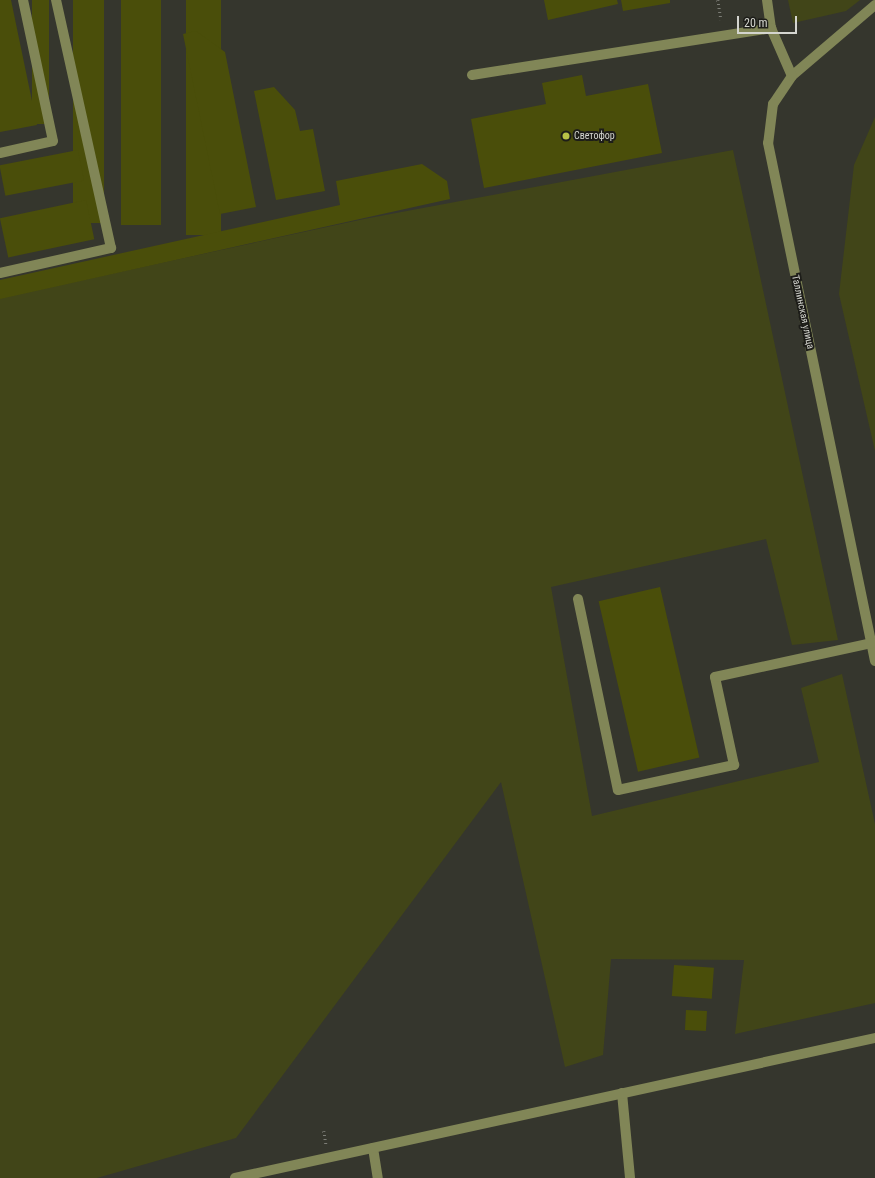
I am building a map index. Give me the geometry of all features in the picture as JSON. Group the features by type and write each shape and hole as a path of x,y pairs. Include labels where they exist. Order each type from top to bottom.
{"street":[{"path":"0,153 53,141 23,0"},
{"path":"0,273 111,248 56,0"},
{"path":"767,0 771,28 792,76"},
{"name":"Таллинская улица","path":"875,5 792,76 773,104 768,143 875,661"},
{"path":"472,75 771,28"},
{"path":"578,599 618,790 734,765 715,677 872,643"},
{"path":"235,1178 875,1038"},
{"path":"622,1093 630,1178"},
{"path":"373,1148 378,1178"}],"path":[{"path":"718,0 722,28"}],"green space":[{"path":"788,0 860,0 846,11 793,23"},
{"path":"875,117 875,451 839,294 854,165"},
{"path":"733,150 838,640 792,645 766,539 551,587 592,816 819,762 801,688 842,674 875,824 875,1003 735,1034 744,960 611,959 603,1055 565,1067 501,782 236,1138 97,1178 0,1178 0,298 364,219"}],"building":[{"path":"0,0 11,0 37,125 0,132"},
{"path":"32,0 49,0 49,124 32,124"},
{"path":"73,0 104,0 104,223 73,223"},
{"path":"121,0 161,0 161,225 121,225"},
{"path":"186,0 221,0 221,235 186,235"},
{"path":"544,0 617,0 618,4 548,20"},
{"path":"621,0 670,0 670,3 623,11"},
{"path":"196,31 225,52 256,207 220,214 183,34"},
{"name":"Светофор","path":"582,75 586,96 648,84 662,153 484,188 471,119 546,104 542,83"},
{"path":"274,87 295,110 300,131 313,129 325,191 276,200 254,91"},
{"path":"78,150 84,180 5,196 0,165"},
{"path":"422,164 447,181 450,199 0,299 0,280 340,205 336,181"},
{"path":"86,200 94,239 8,257 0,218"},
{"path":"660,587 699,758 638,772 599,601"},
{"path":"674,965 714,968 712,999 672,996"},
{"path":"686,1010 707,1011 706,1031 685,1030"}],"place":[{"name":"Светофор","path":"566,136"}]}
